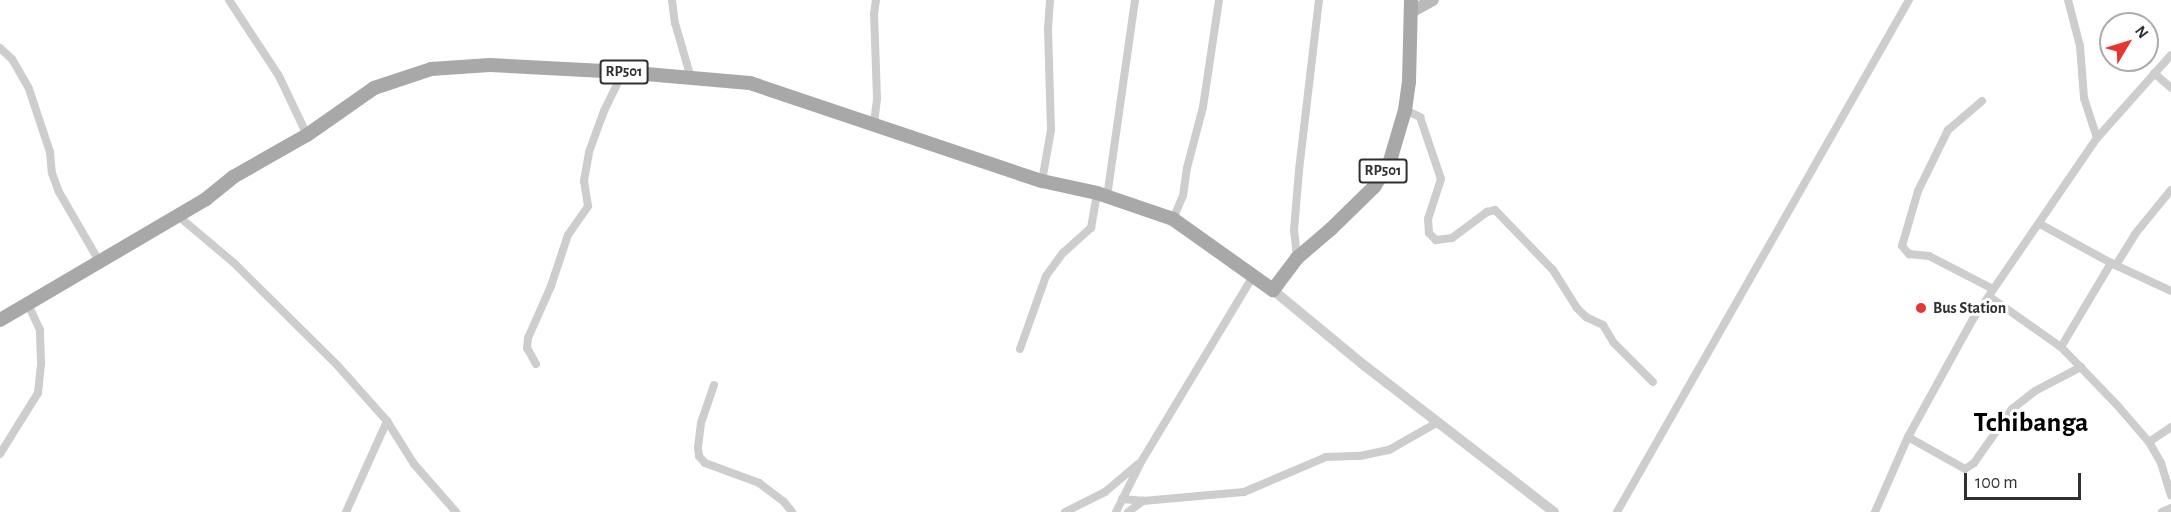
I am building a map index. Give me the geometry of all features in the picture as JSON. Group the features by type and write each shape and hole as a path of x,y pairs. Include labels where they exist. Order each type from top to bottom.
{"main road":[{"path":"1411,6 1433,0"},
{"name":"RP501","path":"0,320 206,199 233,177 307,135 374,88 431,69 490,65 623,72 750,83 1042,181 1102,195 1173,219 1273,290 1297,258 1374,187 1389,161 1405,110 1409,82 1411,6"}],"street":[{"path":"229,0 279,76 307,135"},
{"path":"672,0 691,78"},
{"path":"874,123 877,98 876,0"},
{"path":"1042,181 1051,130 1048,29 1050,0"},
{"path":"1020,349 1046,276 1063,254 1091,228 1102,195 1135,0"},
{"path":"1173,219 1183,196 1187,168 1203,107 1219,0"},
{"path":"1297,258 1294,230 1299,170 1319,0"},
{"path":"1617,512 1909,0"},
{"path":"2068,0 2080,46 2084,98 2097,138"},
{"path":"0,48 12,59 29,90 50,152 52,173 59,192 99,261"},
{"path":"1875,512 1908,437 1973,319 2097,138 2171,55"},
{"path":"536,364 527,348 528,338 551,286 568,236 588,206 584,181 589,152 604,111 623,72"},
{"path":"2154,73 2171,88"},
{"path":"1982,101 1948,130 1918,191 1902,246 1909,254 1929,256 1991,293 2061,347 2149,442 2161,463 2171,496"},
{"path":"1405,110 1420,117 1441,179 1428,219 1429,233 1436,240 1452,238 1487,212 1495,210 1552,270 1577,308 1603,326 1614,343 1653,382"},
{"path":"2061,347 2113,264 2171,190"},
{"path":"177,215 234,262 338,366 387,421 414,464 456,512"},
{"path":"2040,224 2113,264 2171,291"},
{"path":"1116,512 1141,462 1253,276"},
{"path":"1273,290 1554,512"},
{"path":"0,454 38,393 41,362 40,330 28,304"},
{"path":"1908,437 1942,454 1965,469 1978,457 2012,409 2035,391 2080,367"},
{"path":"714,385 701,423 699,456 705,463 759,483 784,502 792,512"},
{"path":"346,512 387,421"},
{"path":"1122,499 1143,501 1245,492 1326,457 1360,456 1389,450 1438,422"},
{"path":"2149,442 2171,427"},
{"path":"1065,512 1105,492 1141,462"},
{"path":"1128,512 1143,501"},
{"path":"2162,512 2171,508"}],"place":[{"name":"Bus Station","path":"1921,308"}],"district":[{"name":"Tchibanga","path":"2031,423"}]}
